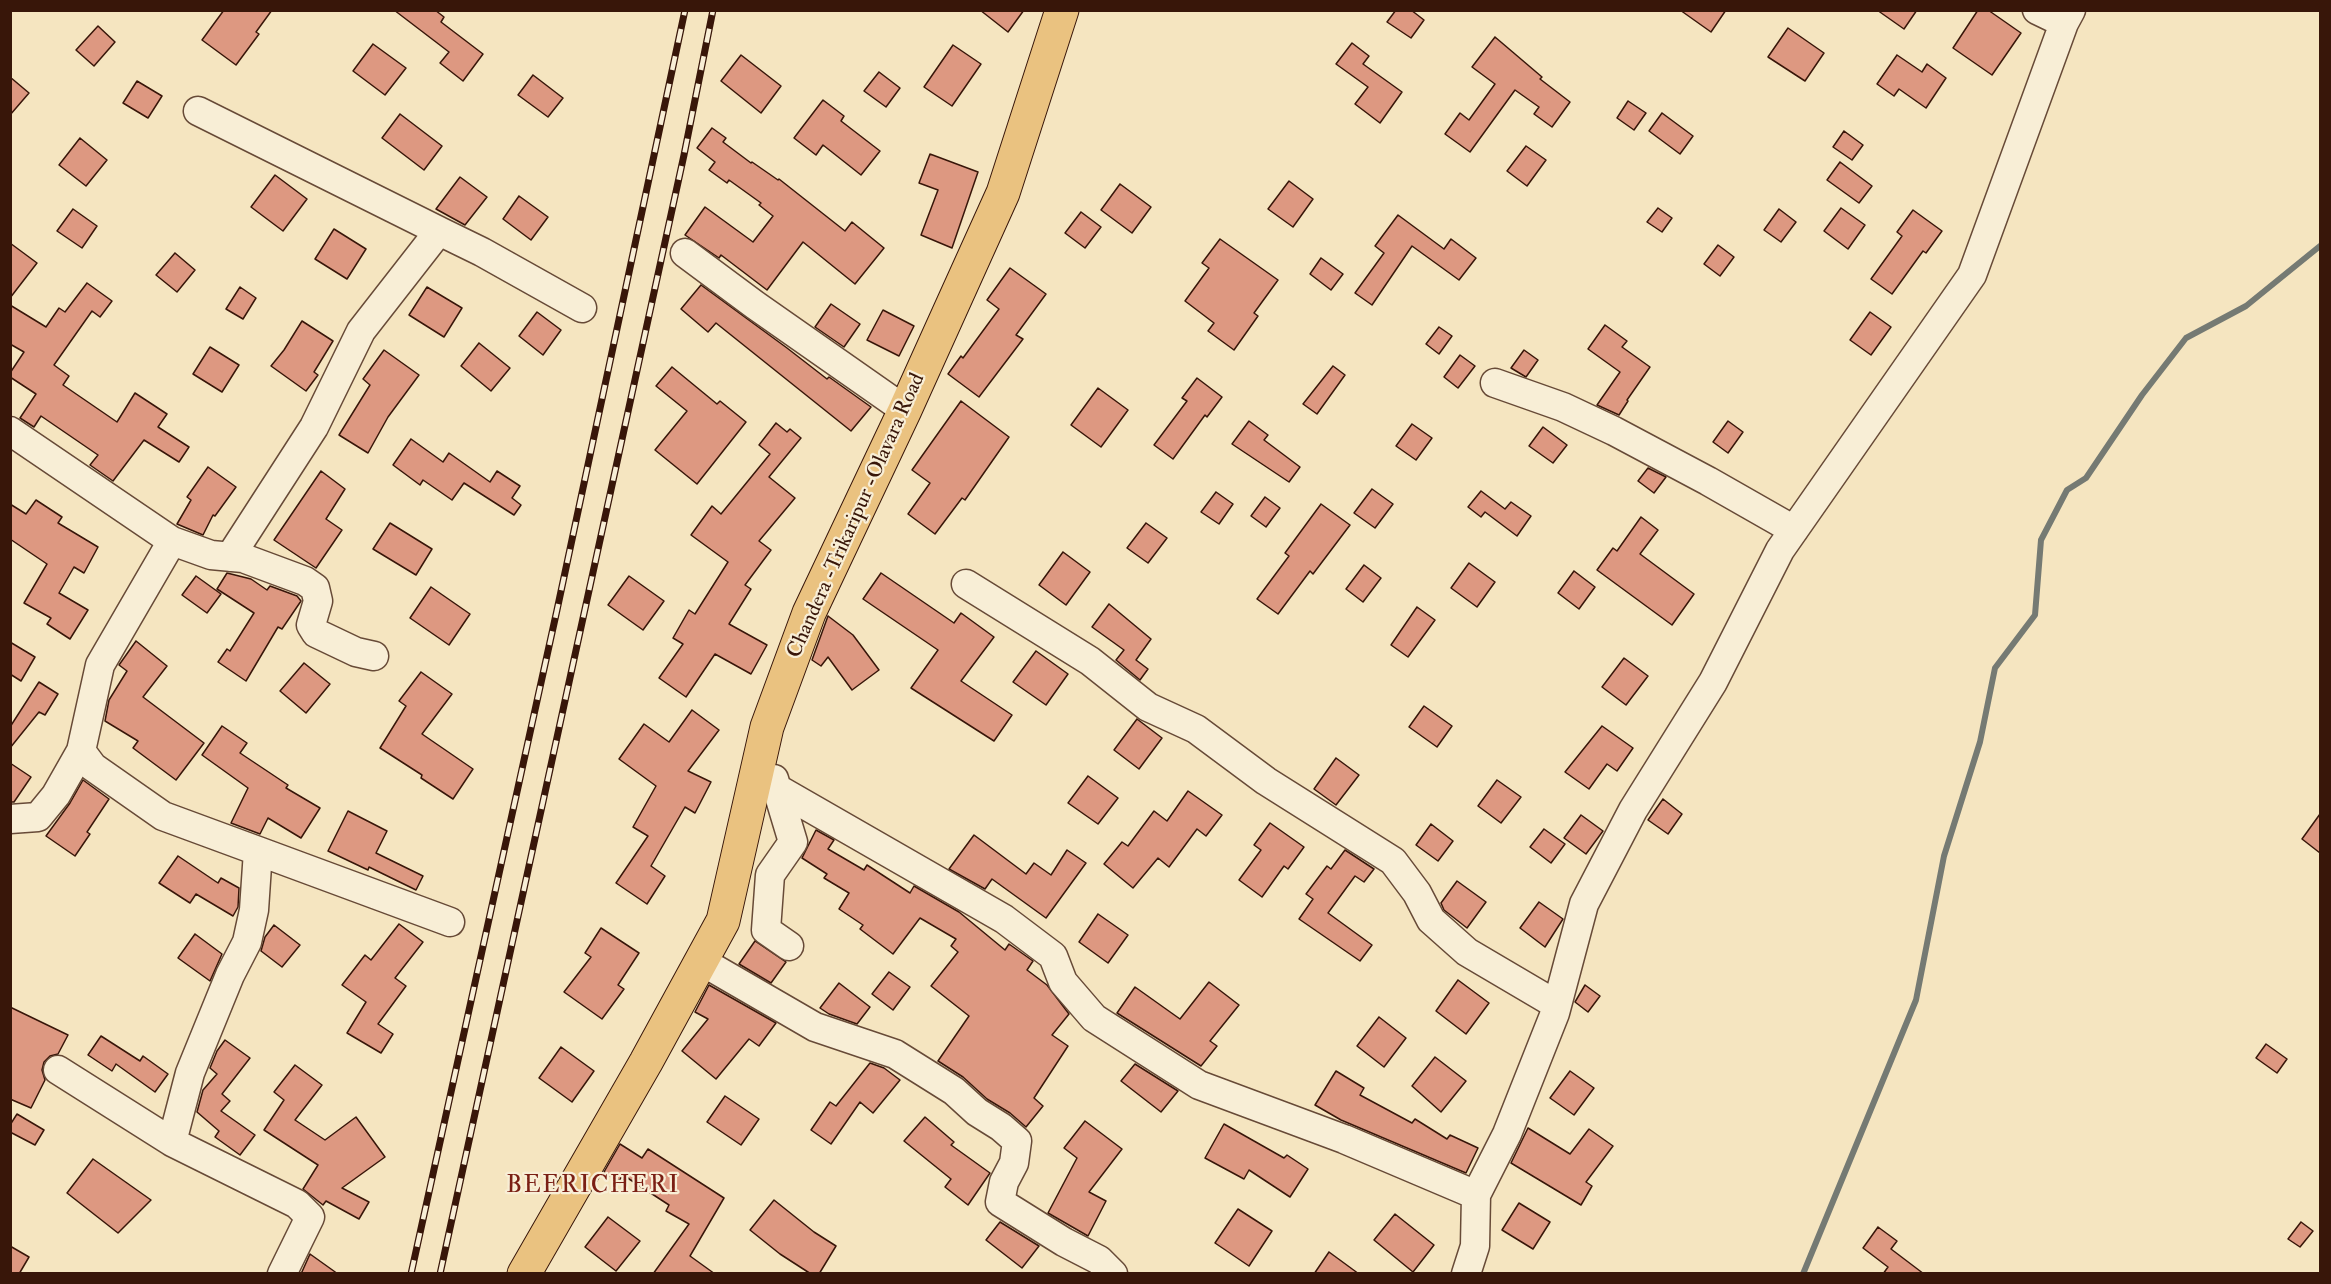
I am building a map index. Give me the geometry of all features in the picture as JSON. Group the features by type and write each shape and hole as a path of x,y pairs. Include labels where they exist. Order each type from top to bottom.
{"main road":[{"name":"Chandera -Trikaripur -Olavara Road","path":"524,1274 646,1062 723,921 766,782 764,741 808,613 905,410 1003,193 1062,10"}],"street":[{"path":"1466,1274 1475,1246 1476,1195 1507,1134 1557,1005 1584,904 1633,810 1713,682 1780,550 1972,275 2067,17 2037,10"},
{"path":"198,111 482,252 582,308"},
{"path":"230,557 314,427 361,331 439,231"},
{"path":"685,253 905,410"},
{"path":"1496,383 1563,407 1614,431 1794,530"},
{"path":"10,431 172,541 210,555 243,558 305,580 315,588 318,600 311,625 316,633 356,652 374,656"},
{"path":"10,819 38,818 56,795 81,751 100,664 172,541"},
{"path":"966,585 1090,661 1148,707 1196,729 1266,781 1393,861 1417,893 1431,920 1467,952 1557,1005"},
{"path":"81,751 93,767 163,816 450,922"},
{"path":"766,782 1004,919 1053,956 1063,981 1094,1018 1199,1085 1344,1139 1476,1195"},
{"path":"766,782 794,842 770,875 766,930 789,946"},
{"path":"171,1142 190,1072 230,975 247,942 254,910 258,851"},
{"path":"701,961 815,1027 895,1054 954,1091 977,1112 1001,1127 1017,1141 1014,1163 1004,1182 1000,1202 1064,1242 1099,1260 1113,1274"},
{"path":"58,1070 171,1142 297,1204 310,1217 282,1274"}],"building":[{"path":"224,10 272,10 256,32 259,34 236,65 202,40"},
{"path":"394,10 435,10 444,17 441,22 483,54 463,81 440,63 449,52"},
{"path":"980,10 1024,10 1008,32"},
{"path":"1396,10 1411,10 1424,20 1411,38 1387,22"},
{"path":"1680,10 1726,10 1711,32"},
{"path":"1877,10 1917,10 1904,29"},
{"path":"1978,10 1988,10 2021,33 1992,75 1953,48"},
{"path":"98,26 115,42 94,66 76,50"},
{"path":"1788,28 1824,53 1805,81 1768,57"},
{"path":"1495,37 1542,77 1540,79 1570,102 1552,127 1534,114 1539,107 1515,90 1470,152 1445,134 1460,113 1469,120 1495,84 1472,67"},
{"path":"1352,43 1369,56 1363,64 1402,92 1380,123 1355,104 1368,87 1336,64"},
{"path":"373,44 406,68 385,95 353,71"},
{"path":"953,45 981,64 952,106 924,87"},
{"path":"741,55 781,86 761,113 721,81"},
{"path":"1897,55 1922,72 1927,64 1946,78 1926,108 1899,89 1894,96 1877,84"},
{"path":"879,72 900,88 886,107 864,91"},
{"path":"533,75 563,98 548,117 518,95"},
{"path":"10,77 29,93 10,115"},
{"path":"137,81 162,96 148,118 123,103"},
{"path":"823,100 844,116 841,121 880,151 861,175 823,145 816,155 794,138"},
{"path":"1628,101 1646,113 1634,130 1617,118"},
{"path":"1662,113 1693,136 1680,154 1649,131"},
{"path":"400,114 442,146 424,170 382,138"},
{"path":"712,128 726,138 723,142 751,163 779,179 845,231 852,222 884,248 855,284 803,242 767,290 721,255 719,258 685,235 705,207 753,242 773,216 759,205 761,203 729,180 727,183 709,170 715,162 697,148"},
{"path":"1844,131 1863,145 1852,160 1833,147"},
{"path":"80,138 107,160 86,186 59,165"},
{"path":"1526,146 1546,160 1527,186 1507,171"},
{"path":"930,154 978,172 952,248 921,235 938,190 919,183"},
{"path":"1840,162 1872,186 1859,203 1827,180"},
{"path":"275,175 307,199 283,231 251,207"},
{"path":"460,177 487,197 465,225 436,209"},
{"path":"1289,181 1313,199 1293,227 1268,209"},
{"path":"1120,184 1151,207 1132,233 1101,210"},
{"path":"519,196 548,217 531,240 503,219"},
{"path":"1658,208 1672,218 1662,232 1647,222"},
{"path":"1841,208 1865,225 1848,249 1824,231"},
{"path":"73,209 97,226 82,248 57,231"},
{"path":"1779,209 1796,222 1781,242 1764,230"},
{"path":"1913,210 1942,231 1926,253 1923,251 1892,294 1871,279 1902,236 1897,232"},
{"path":"1081,212 1101,227 1085,248 1065,233"},
{"path":"1398,215 1444,249 1451,239 1476,258 1459,280 1412,246 1372,305 1355,293 1384,253 1375,246"},
{"path":"334,229 366,249 347,279 315,259"},
{"path":"1220,239 1278,280 1254,313 1258,316 1234,350 1208,331 1214,323 1185,301 1209,268 1202,263"},
{"path":"10,243 37,263 10,298"},
{"path":"1718,245 1734,257 1720,276 1704,264"},
{"path":"175,253 195,270 177,292 156,275"},
{"path":"1321,258 1343,274 1331,290 1310,274"},
{"path":"1010,268 1046,294 1016,335 1023,339 979,397 948,374 961,356 963,358 999,309 987,300"},
{"path":"87,283 112,301 100,317 92,311 54,365 69,376 63,385 117,422 135,393 167,414 158,427 189,447 179,462 144,440 113,481 90,465 98,455 41,416 34,427 20,418 36,394 10,377 10,373 24,352 10,344 10,305 46,327 59,308 65,312"},
{"path":"701,285 827,379 829,377 871,407 851,431 716,323 708,332 681,309"},
{"path":"240,287 256,298 243,319 226,309"},
{"path":"427,287 462,308 444,337 409,315"},
{"path":"831,304 860,324 844,347 815,327"},
{"path":"883,310 914,326 899,356 867,340"},
{"path":"537,312 561,330 543,355 519,336"},
{"path":"1870,312 1891,327 1871,355 1850,340"},
{"path":"302,321 333,341 314,372 318,375 306,391 271,366"},
{"path":"1605,325 1627,341 1622,347 1650,367 1619,415 1597,405 1620,372 1588,349"},
{"path":"1439,327 1452,336 1439,354 1426,344"},
{"path":"479,343 510,368 491,391 461,366"},
{"path":"210,347 239,365 222,392 193,374"},
{"path":"384,350 419,375 388,417 368,453 339,435 370,385 363,379"},
{"path":"1524,350 1538,360 1526,377 1511,368"},
{"path":"1460,355 1475,366 1458,388 1444,377"},
{"path":"1333,366 1345,375 1317,414 1303,404"},
{"path":"672,367 717,404 720,401 746,422 697,484 655,450 687,411 656,386"},
{"path":"1197,378 1222,397 1207,417 1205,415 1173,459 1154,445 1187,401 1182,398"},
{"path":"1098,388 1128,410 1101,447 1071,425"},
{"path":"961,401 1009,437 965,500 962,498 935,534 908,514 930,483 912,470"},
{"path":"1249,421 1268,435 1264,440 1300,467 1289,482 1232,444"},
{"path":"1728,421 1743,432 1728,453 1713,442"},
{"path":"776,423 787,432 790,429 801,438 769,477 795,498 759,541 771,550 745,585 751,589 729,624 767,645 751,674 715,654 686,697 659,678 683,644 673,638 689,610 695,614 728,562 691,535 712,506 721,514 770,454 759,445"},
{"path":"1412,424 1432,438 1416,460 1396,446"},
{"path":"1543,427 1567,445 1553,463 1529,446"},
{"path":"411,439 443,462 449,453 490,482 497,471 520,486 512,498 521,505 514,515 464,483 452,500 423,480 420,485 393,465"},
{"path":"208,467 236,487 215,516 213,515 203,535 177,524 191,500 187,497"},
{"path":"1648,468 1666,477 1654,493 1638,481"},
{"path":"321,471 345,489 326,519 342,530 316,568 274,540"},
{"path":"1372,489 1393,504 1375,528 1354,513"},
{"path":"1481,491 1505,509 1511,502 1531,516 1517,536 1485,512 1481,517 1468,507"},
{"path":"1216,492 1233,504 1219,524 1201,512"},
{"path":"1265,497 1280,508 1266,527 1251,516"},
{"path":"36,500 62,517 58,523 98,547 84,573 74,567 59,593 88,610 70,639 47,624 51,618 24,603 47,564 10,539 10,504 26,514"},
{"path":"1321,504 1350,525 1313,574 1310,571 1278,614 1257,599 1289,556 1285,553"},
{"path":"1641,517 1658,530 1640,554 1694,594 1672,625 1597,570 1613,548 1617,551"},
{"path":"390,523 432,549 416,575 373,549"},
{"path":"1146,523 1167,538 1148,563 1127,548"},
{"path":"1063,552 1090,572 1066,605 1039,585"},
{"path":"1469,563 1495,582 1477,607 1451,588"},
{"path":"1364,565 1381,578 1363,602 1346,589"},
{"path":"1574,571 1595,587 1579,609 1558,593"},
{"path":"227,573 251,579 267,590 270,586 297,596 301,601 282,629 278,627 246,681 218,662 227,649 230,651 254,613 217,589"},
{"path":"881,573 954,623 961,613 994,637 961,681 1012,715 994,741 911,688 938,650 863,599"},
{"path":"196,576 221,594 207,613 182,595"},
{"path":"629,576 664,601 643,630 608,605"},
{"path":"431,587 470,614 449,645 410,618"},
{"path":"1109,604 1151,639 1136,660 1148,669 1140,680 1116,660 1124,650 1092,627"},
{"path":"1417,607 1435,620 1408,657 1391,645"},
{"path":"828,616 853,635 879,670 852,690 828,657 821,666 812,660"},
{"path":"136,641 167,666 143,697 204,743 176,780 133,748 138,741 105,721 109,700 127,671 119,665"},
{"path":"10,642 35,657 21,681 10,674"},
{"path":"1036,651 1068,674 1046,705 1013,682"},
{"path":"1624,658 1648,676 1626,705 1602,687"},
{"path":"304,663 330,684 306,713 280,691"},
{"path":"421,672 452,694 422,734 473,769 453,799 421,778 422,775 380,748 406,706 399,701"},
{"path":"39,682 58,694 45,715 39,712 10,748 10,727"},
{"path":"1424,706 1452,726 1437,747 1409,727"},
{"path":"692,710 719,730 688,771 711,782 695,813 685,807 651,866 665,876 647,904 616,883 648,836 633,827 656,786 619,759 644,724 669,742"},
{"path":"1137,719 1162,738 1139,769 1114,750"},
{"path":"222,726 247,743 240,753 288,785 286,788 320,808 301,838 268,818 260,834 231,823 248,788 202,755"},
{"path":"1602,726 1633,748 1617,771 1607,764 1589,789 1565,772"},
{"path":"1336,758 1359,775 1336,805 1314,789"},
{"path":"10,763 31,777 14,802 10,802"},
{"path":"1088,776 1118,798 1098,824 1068,803"},
{"path":"83,780 109,799 87,832 90,834 75,856 46,836 70,803"},
{"path":"1497,780 1521,797 1501,823 1478,806"},
{"path":"1188,791 1222,815 1206,836 1197,829 1169,867 1158,858 1133,888 1104,864 1122,842 1128,846 1154,811 1167,821"},
{"path":"1663,799 1682,814 1668,834 1648,820"},
{"path":"348,811 387,831 376,853 423,876 416,890 369,867 368,870 328,851"},
{"path":"2320,814 2320,853 2302,839"},
{"path":"1581,815 1603,831 1586,854 1564,838"},
{"path":"1270,823 1304,847 1288,869 1284,866 1262,897 1239,880 1261,850 1254,845"},
{"path":"1431,824 1453,841 1438,861 1416,845"},
{"path":"1544,829 1565,844 1551,863 1530,847"},
{"path":"816,830 834,840 828,849 864,870 867,865 910,893 914,886 959,912 1005,950 1009,944 1033,961 1027,970 1047,985 1069,1014 1052,1035 1068,1046 1034,1098 1043,1106 1026,1127 1010,1113 987,1099 963,1077 938,1061 969,1016 931,986 958,952 951,946 956,939 920,918 893,954 860,929 863,925 839,909 849,893 824,878 827,874 802,858"},
{"path":"974,835 1026,874 1034,863 1051,875 1067,850 1086,863 1046,918 992,879 985,889 949,869"},
{"path":"1345,850 1374,869 1364,882 1355,876 1328,913 1372,945 1360,961 1299,919 1313,899 1306,894 1327,866 1331,869"},
{"path":"178,856 218,883 221,878 239,888 238,907 233,916 196,894 190,903 159,883"},
{"path":"1457,881 1486,902 1467,928 1444,910 1441,903"},
{"path":"1539,902 1563,919 1545,947 1520,928"},
{"path":"1098,914 1128,935 1108,963 1079,942"},
{"path":"399,924 423,942 395,978 406,986 378,1024 393,1034 381,1053 347,1033 366,1002 342,985 365,955 371,960"},
{"path":"274,925 300,945 282,967 261,951 265,937"},
{"path":"601,928 639,953 618,985 624,989 602,1019 564,992 591,957 585,953"},
{"path":"195,934 222,954 210,981 178,958"},
{"path":"755,941 786,962 771,983 739,964"},
{"path":"889,972 910,987 893,1010 872,994"},
{"path":"1458,980 1489,1003 1466,1034 1436,1011"},
{"path":"1209,982 1239,1005 1210,1041 1217,1046 1201,1066 1117,1013 1135,987 1180,1019"},
{"path":"839,983 870,1007 857,1024 829,1014 820,1008"},
{"path":"709,985 776,1023 759,1046 749,1039 716,1079 682,1051 708,1019 695,1012"},
{"path":"1585,985 1600,996 1588,1012 1575,1002"},
{"path":"10,1007 68,1035 58,1054 50,1056 44,1062 42,1070 45,1080 31,1108 10,1099"},
{"path":"1379,1017 1406,1038 1384,1067 1357,1046"},
{"path":"101,1036 140,1061 143,1056 168,1074 155,1092 116,1064 112,1071 88,1055"},
{"path":"225,1040 250,1058 222,1094 230,1101 221,1111 255,1135 240,1155 215,1137 219,1131 197,1112 203,1090 217,1074 210,1068 217,1051"},
{"path":"2266,1044 2287,1059 2277,1073 2256,1058"},
{"path":"561,1047 594,1071 572,1102 539,1078"},
{"path":"1435,1057 1466,1081 1441,1112 1412,1086"},
{"path":"870,1063 884,1068 900,1080 873,1113 860,1102 831,1144 811,1130 830,1102 836,1106"},
{"path":"1135,1064 1178,1091 1161,1112 1121,1081"},
{"path":"295,1065 322,1085 295,1120 325,1140 356,1117 385,1157 342,1188 369,1202 359,1219 326,1201 323,1205 303,1189 318,1165 264,1130 284,1100 274,1092"},
{"path":"1336,1071 1364,1088 1360,1095 1412,1123 1415,1119 1447,1139 1450,1135 1478,1148 1466,1173 1341,1120 1315,1105"},
{"path":"1570,1071 1594,1088 1574,1115 1550,1098"},
{"path":"725,1096 759,1119 741,1145 707,1122"},
{"path":"17,1114 44,1130 35,1145 10,1132 10,1125"},
{"path":"925,1117 954,1142 951,1145 990,1173 968,1205 945,1187 951,1179 904,1141"},
{"path":"1085,1121 1122,1149 1089,1192 1106,1201 1088,1236 1048,1213 1077,1158 1064,1148"},
{"path":"1224,1124 1284,1158 1287,1155 1308,1169 1290,1197 1249,1170 1244,1179 1205,1158"},
{"path":"1528,1128 1570,1154 1589,1129 1613,1146 1586,1182 1592,1186 1581,1205 1511,1163"},
{"path":"620,1144 642,1158 648,1149 724,1198 690,1256 715,1274 653,1274 689,1224 666,1211 669,1205 623,1175 619,1181 604,1172"},
{"path":"93,1159 151,1200 118,1233 67,1193"},
{"path":"774,1200 814,1232 836,1246 819,1274 811,1274 780,1254 750,1230"},
{"path":"1519,1203 1550,1222 1533,1249 1502,1230"},
{"path":"1238,1209 1272,1231 1249,1266 1215,1243"},
{"path":"1395,1214 1434,1245 1413,1272 1374,1240"},
{"path":"608,1217 640,1241 616,1271 585,1247"},
{"path":"1000,1222 1039,1246 1022,1268 986,1240"},
{"path":"2301,1222 2313,1231 2300,1247 2288,1239"},
{"path":"1878,1227 1897,1241 1891,1249 1924,1274 1883,1274 1888,1267 1863,1248"},
{"path":"10,1246 29,1257 19,1274 10,1274"},
{"path":"1329,1252 1359,1274 1314,1274"},
{"path":"310,1254 338,1274 301,1274"}],"waterway":[{"path":"1803,1274 1916,1000 1944,856 1980,742 1995,668 2035,615 2041,540 2067,490 2086,478 2142,395 2186,338 2246,306 2320,246"}],"railway":[{"path":"411,1274 557,610 685,10"},
{"path":"440,1274 684,155 713,10"}],"district":[{"name":"BEERICHERI","path":"593,1187"}]}
